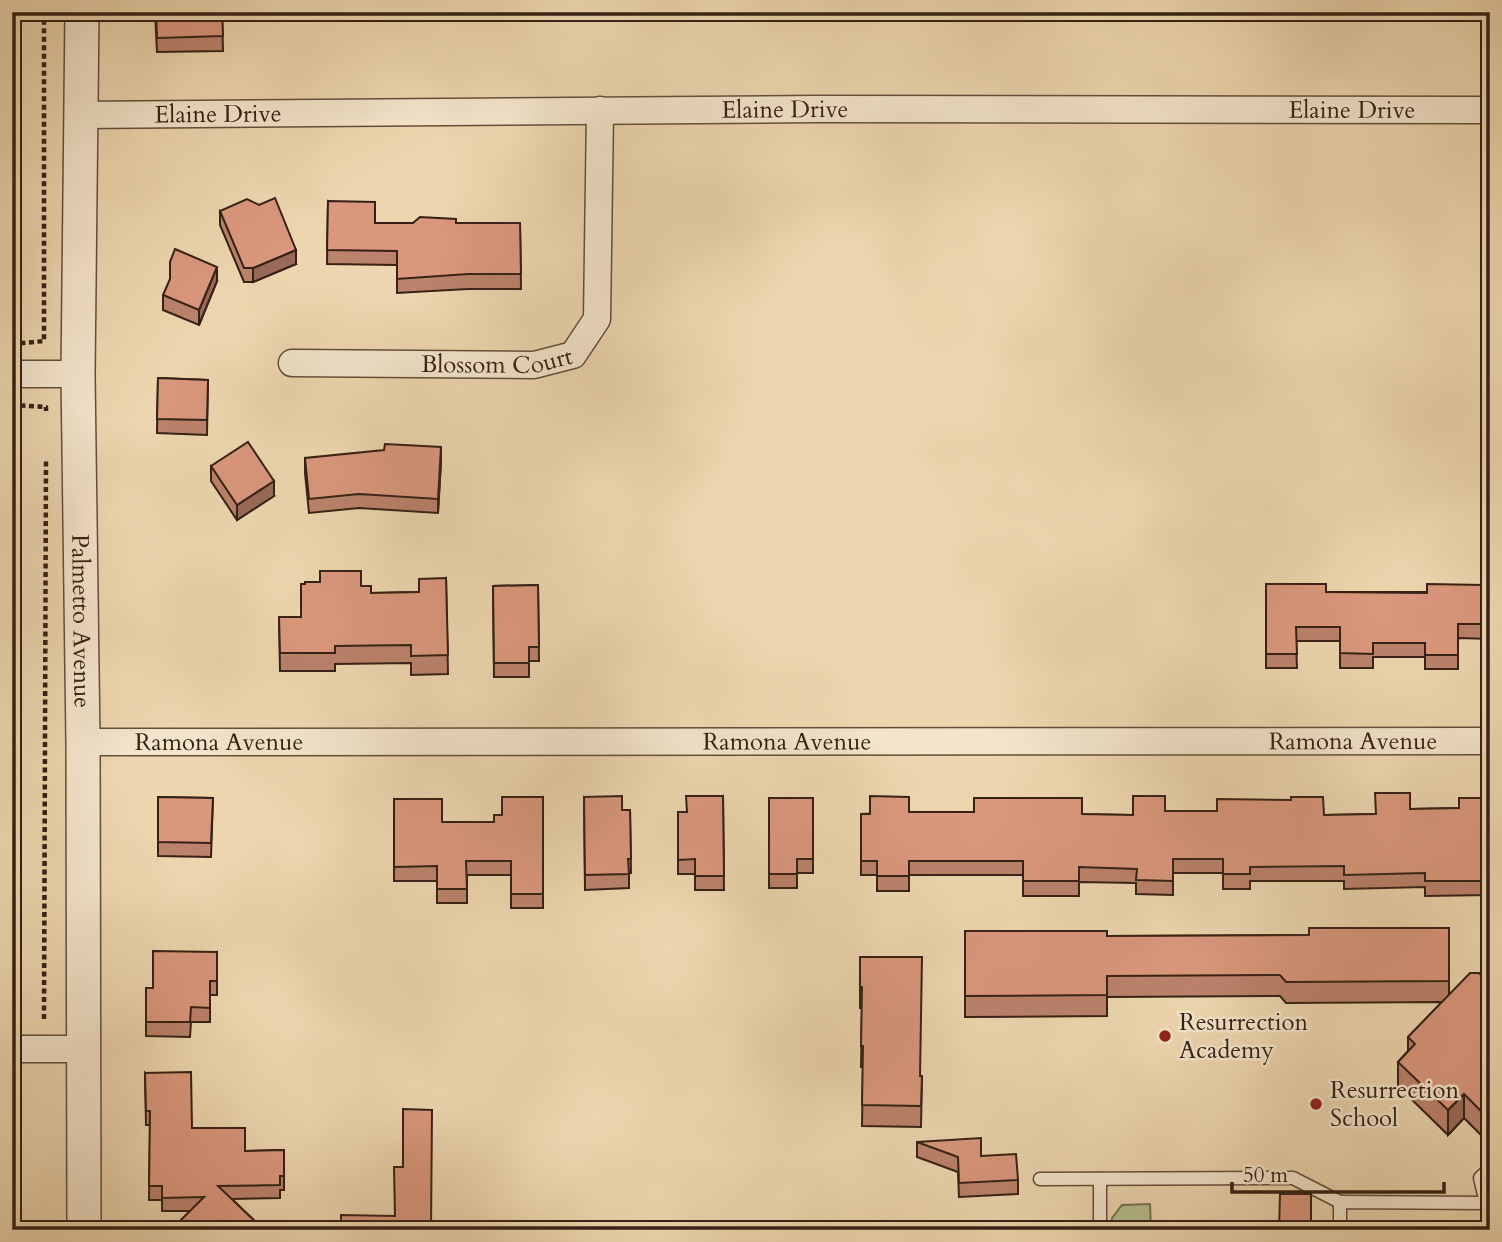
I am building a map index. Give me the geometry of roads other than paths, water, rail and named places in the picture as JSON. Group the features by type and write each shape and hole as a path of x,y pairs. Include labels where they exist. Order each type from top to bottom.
{"street":[{"name":"Palmetto Avenue","path":"82,12 78,374 83,742 84,1230"},
{"name":"Elaine Drive","path":"80,115 600,110 1490,110"},
{"name":"Blossom Court","path":"292,363 534,365 573,355 597,318 600,110"},
{"path":"12,374 78,374"},
{"name":"Ramona Avenue","path":"83,742 1490,741"},
{"path":"12,1049 83,1049"}],"lane":[{"path":"1040,1179 1293,1178 1340,1202 1488,1205 1480,1178 1490,1168"},
{"path":"1100,1179 1100,1230"},
{"path":"1340,1202 1340,1230"}],"place":[{"name":"Resurrection Academy","path":"1165,1036"},
{"name":"Resurrection School","path":"1316,1104"}]}
